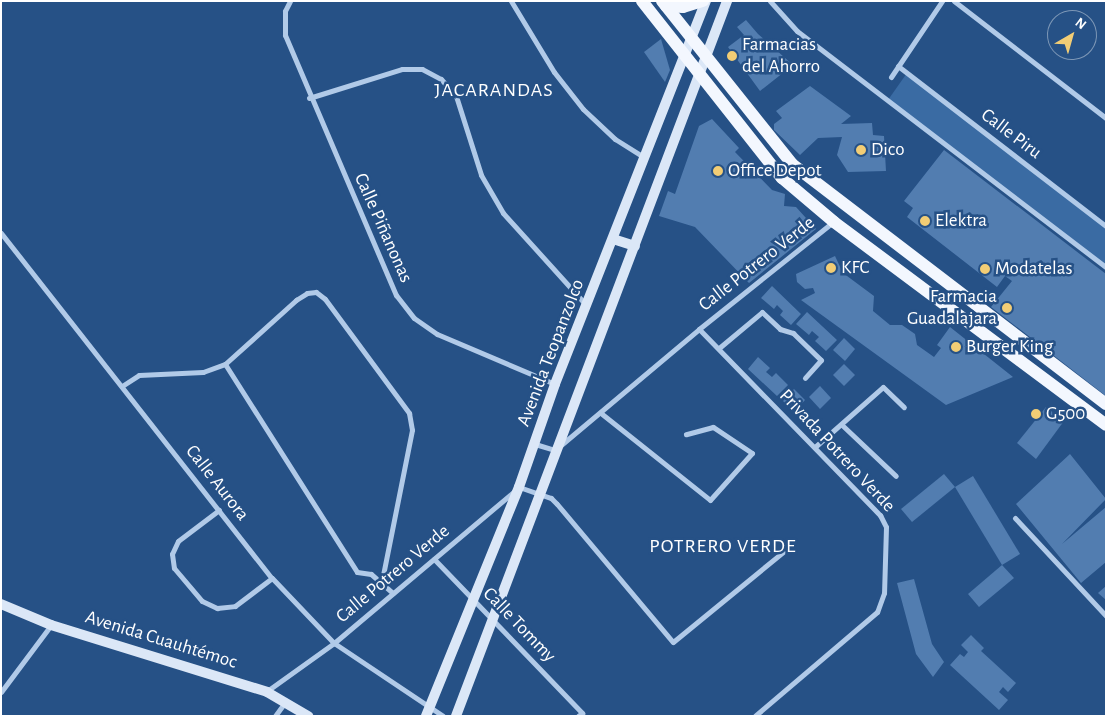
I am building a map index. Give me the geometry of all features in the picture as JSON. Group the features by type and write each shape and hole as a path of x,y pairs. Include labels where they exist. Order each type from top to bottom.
{"main road":[{"path":"642,1 700,73 755,148 782,178 834,222 1106,425"},
{"name":"Avenida Teopanzolco","path":"428,711 472,598 519,487 555,384 705,1"},
{"path":"664,4 683,7 705,1"},
{"name":"Avenida Teopanzolco","path":"456,716 538,493 727,1"},
{"path":"664,4 792,164 1106,404"},
{"path":"613,239 634,246"},
{"name":"Avenida Cuauhtémoc","path":"1,604 51,625 267,692 308,716"}],"street":[{"name":"Calle Piñanonas","path":"290,1 285,12 285,35 309,98 396,295 414,318 437,334 555,384"},
{"path":"511,1 554,72 583,109 615,139 644,157"},
{"path":"770,1 798,31 1106,267"},
{"path":"891,77 942,1"},
{"path":"954,1 1106,118"},
{"name":"Calle Piru","path":"898,66 1106,226"},
{"path":"309,98 402,69 422,69 440,78 456,96 481,175 503,213 587,306"},
{"name":"Calle Potrero Verde","path":"555,450 602,414 699,329 834,222"},
{"name":"Calle Aurora","path":"1,233 272,578 334,643 428,711 443,716"},
{"path":"122,386 139,375 203,372 225,364 296,300 307,293 316,292 325,299 403,405 408,413 412,430 382,580"},
{"path":"718,348 762,312 780,328 793,333 821,360 805,378"},
{"name":"Calle Potrero Verde","path":"699,329 718,348"},
{"name":"Privada Potrero Verde","path":"718,348 816,446 880,515 886,528 884,593 877,612 755,716"},
{"path":"225,364 357,572 371,574 382,580 393,593"},
{"path":"816,446 883,387 904,407"},
{"path":"602,414 710,500 752,453 713,427 686,434"},
{"path":"842,425 896,476"},
{"path":"534,444 555,450"},
{"path":"519,487 538,493 557,504 673,642 783,552"},
{"name":"Calle Potrero Verde","path":"267,692 334,643 519,487"},
{"path":"219,510 178,541 172,554 174,568 202,601 217,608 235,606 272,578"},
{"path":"1015,518 1106,616"},
{"name":"Calle Tommy","path":"434,560 493,619 580,714"},
{"path":"1,692 51,625"},
{"path":"275,716 285,701"}],"shaded area":[{"path":"907,73 1106,226 1106,267 888,100"}],"building":[{"path":"746,20 758,34 793,65 760,91 728,47 744,35 737,27"},
{"path":"661,39 670,70 665,82 644,52"},
{"path":"810,86 851,116 841,124 872,123 873,135 884,136 886,171 848,172 837,155 842,137 818,138 800,155 774,130 774,124 782,118 776,111"},
{"name":"Office Depot","path":"712,119 739,148 735,152 772,190 785,194 784,206 796,207 816,229 749,283 695,227 659,216 668,191 675,194 699,126"},
{"path":"944,150 1106,274 1106,396 991,307 1012,281 1005,276 997,287 907,217 913,208 904,201"},
{"path":"835,256 843,273 874,296 873,311 890,325 902,325 915,334 917,345 934,357 941,348 937,345 950,327 1013,377 946,405 801,300 815,293 813,288 805,289 797,282 796,274"},
{"path":"772,286 801,314 791,325 780,315 783,311 777,305 774,309 761,298"},
{"path":"807,312 837,340 826,351 815,341 819,337 812,331 809,335 796,324"},
{"path":"844,338 855,349 845,361 833,350"},
{"path":"758,357 770,368 766,372 772,377 776,373 788,385 777,396 748,369"},
{"path":"844,364 855,375 844,386 833,375"},
{"path":"820,386 831,398 820,409 809,397"},
{"path":"794,389 805,400 794,412 783,401"},
{"path":"1046,407 1064,421 1036,459 1017,443"},
{"path":"1070,454 1106,499 1062,544 1106,507 1106,562 1081,583 1016,504"},
{"path":"944,474 955,487 912,522 901,509"},
{"path":"973,476 1020,554 1002,565 955,487"},
{"path":"1002,565 1014,578 979,607 968,594"},
{"path":"914,579 932,644 944,662 933,677 916,654 897,583"},
{"path":"1106,586 1106,600 1098,593"},
{"path":"971,635 984,648 981,651 1016,683 1008,692 1003,687 999,692 1008,700 999,710 950,665 960,654 964,657 968,652 961,645"}],"place":[{"name":"Farmacias del Ahorro","path":"732,56"},
{"name":"Dico","path":"861,150"},
{"name":"Office Depot","path":"718,171"},
{"name":"Elektra","path":"925,221"},
{"name":"KFC","path":"831,268"},
{"name":"Modatelas","path":"985,269"},
{"name":"Farmacia Guadalajara","path":"1007,308"},
{"name":"Burger King","path":"956,347"},
{"name":"G500","path":"1036,414"}],"district":[{"name":"JACARANDAS","path":"494,90"},
{"name":"POTRERO VERDE","path":"723,546"}]}
